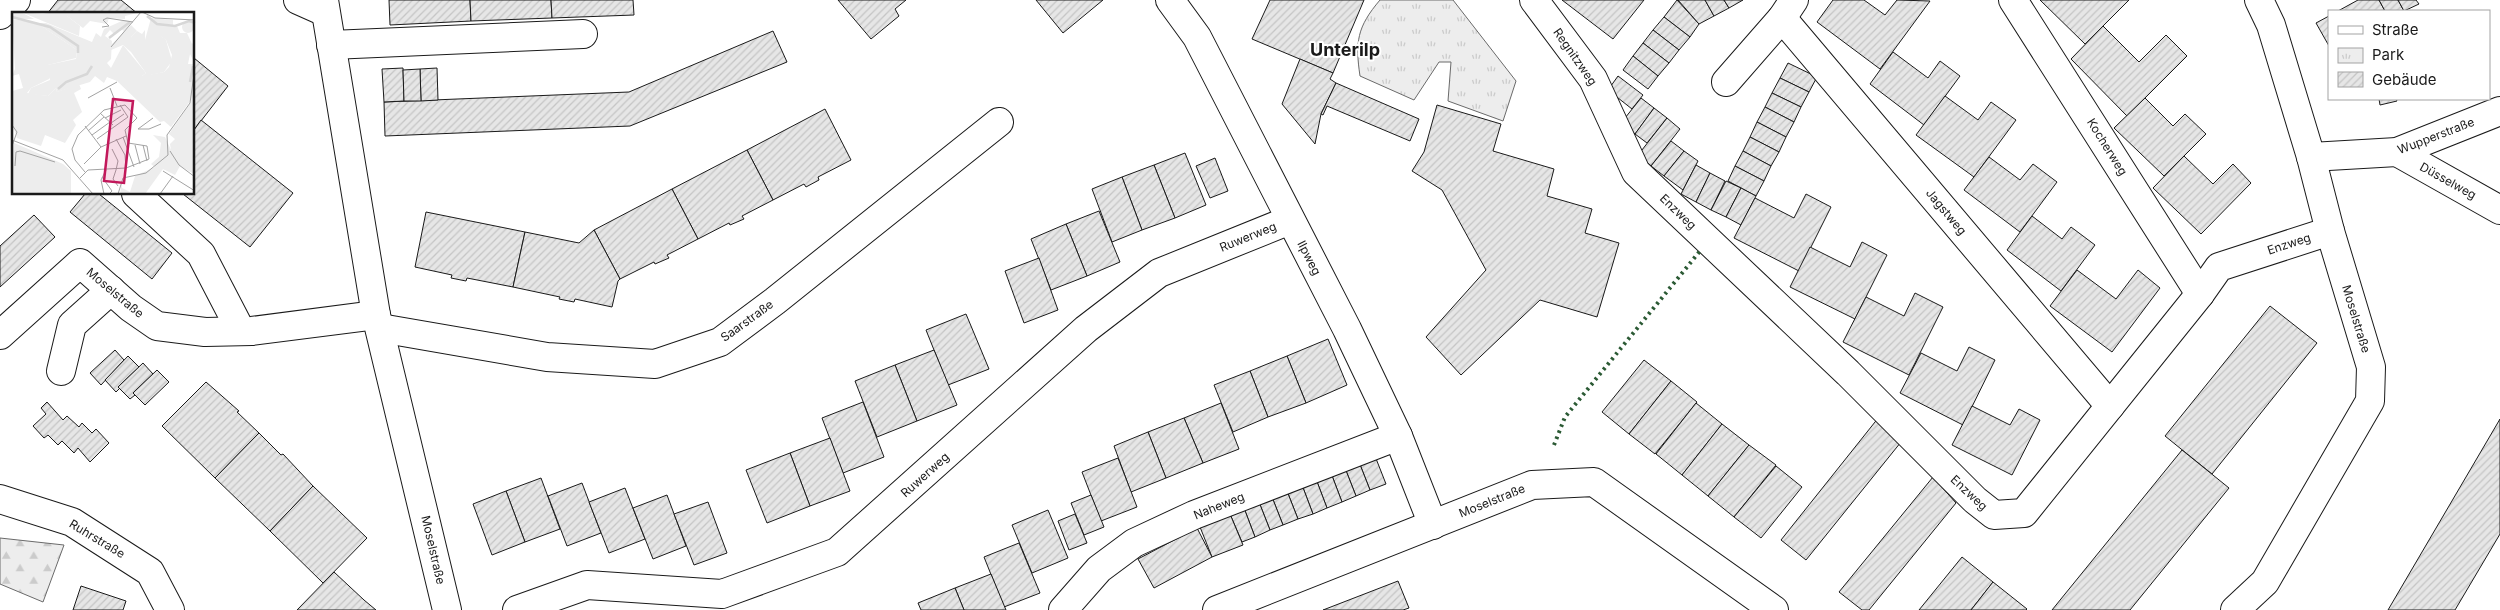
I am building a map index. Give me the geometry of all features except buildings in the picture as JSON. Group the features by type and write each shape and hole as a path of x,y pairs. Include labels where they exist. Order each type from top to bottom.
{"street":[{"path":"0,15 16,0"},
{"path":"298,0 324,6"},
{"name":"Ilpweg","path":"1170,0 1197,37 1346,329 1398,436 1433,525"},
{"name":"Regnitzweg","path":"1534,0 1593,79 1636,172"},
{"name":"Kocherweg","path":"2013,0 2200,294"},
{"name":"Moselstraße","path":"2235,610 2265,582 2370,401 2371,367 2330,231 2311,157 2271,26 2258,0"},
{"name":"Moselstraße","path":"324,6 378,322 447,610"},
{"path":"1726,82 1788,9"},
{"name":"Jagstweg","path":"1788,9 2110,406"},
{"path":"331,45 583,34"},
{"name":"Wupperstraße","path":"2311,157 2397,152 2500,111"},
{"name":"Saarstraße","path":"378,322 547,357 655,364 720,342 775,301 999,122"},
{"name":"Düsselweg","path":"2397,152 2500,210"},
{"name":"Enzweg","path":"1636,172 1848,373 1975,500 1994,515 2024,513 2200,294 2219,267 2330,231"},
{"path":"137,195 201,254 241,331"},
{"name":"Ruwerweg","path":"517,610 587,585 722,594 837,552 1086,329 1159,273 1290,220"},
{"name":"Moselstraße","path":"0,336 80,263 157,326 205,332 378,322"},
{"path":"62,371 72,325 111,290"},
{"name":"Naheweg","path":"1063,610 1099,570 1134,543 1194,516 1398,436"},
{"name":"Moselstraße","path":"1217,610 1532,485 1594,482 1774,610"},
{"name":"Ruhrstraße","path":"0,498 72,522 150,572 170,610"}],"green space":[{"path":"1380,0 1453,0 1516,81 1503,121 1448,101 1451,62 1439,62 1414,100 1360,76 1358,44 1362,27 1366,18"},
{"path":"0,538 64,545 43,602 0,584"}],"hedge":[{"path":"1554,445 1565,417 1700,251"}],"district":[{"name":"Unterilp","path":"1345,50"}]}
